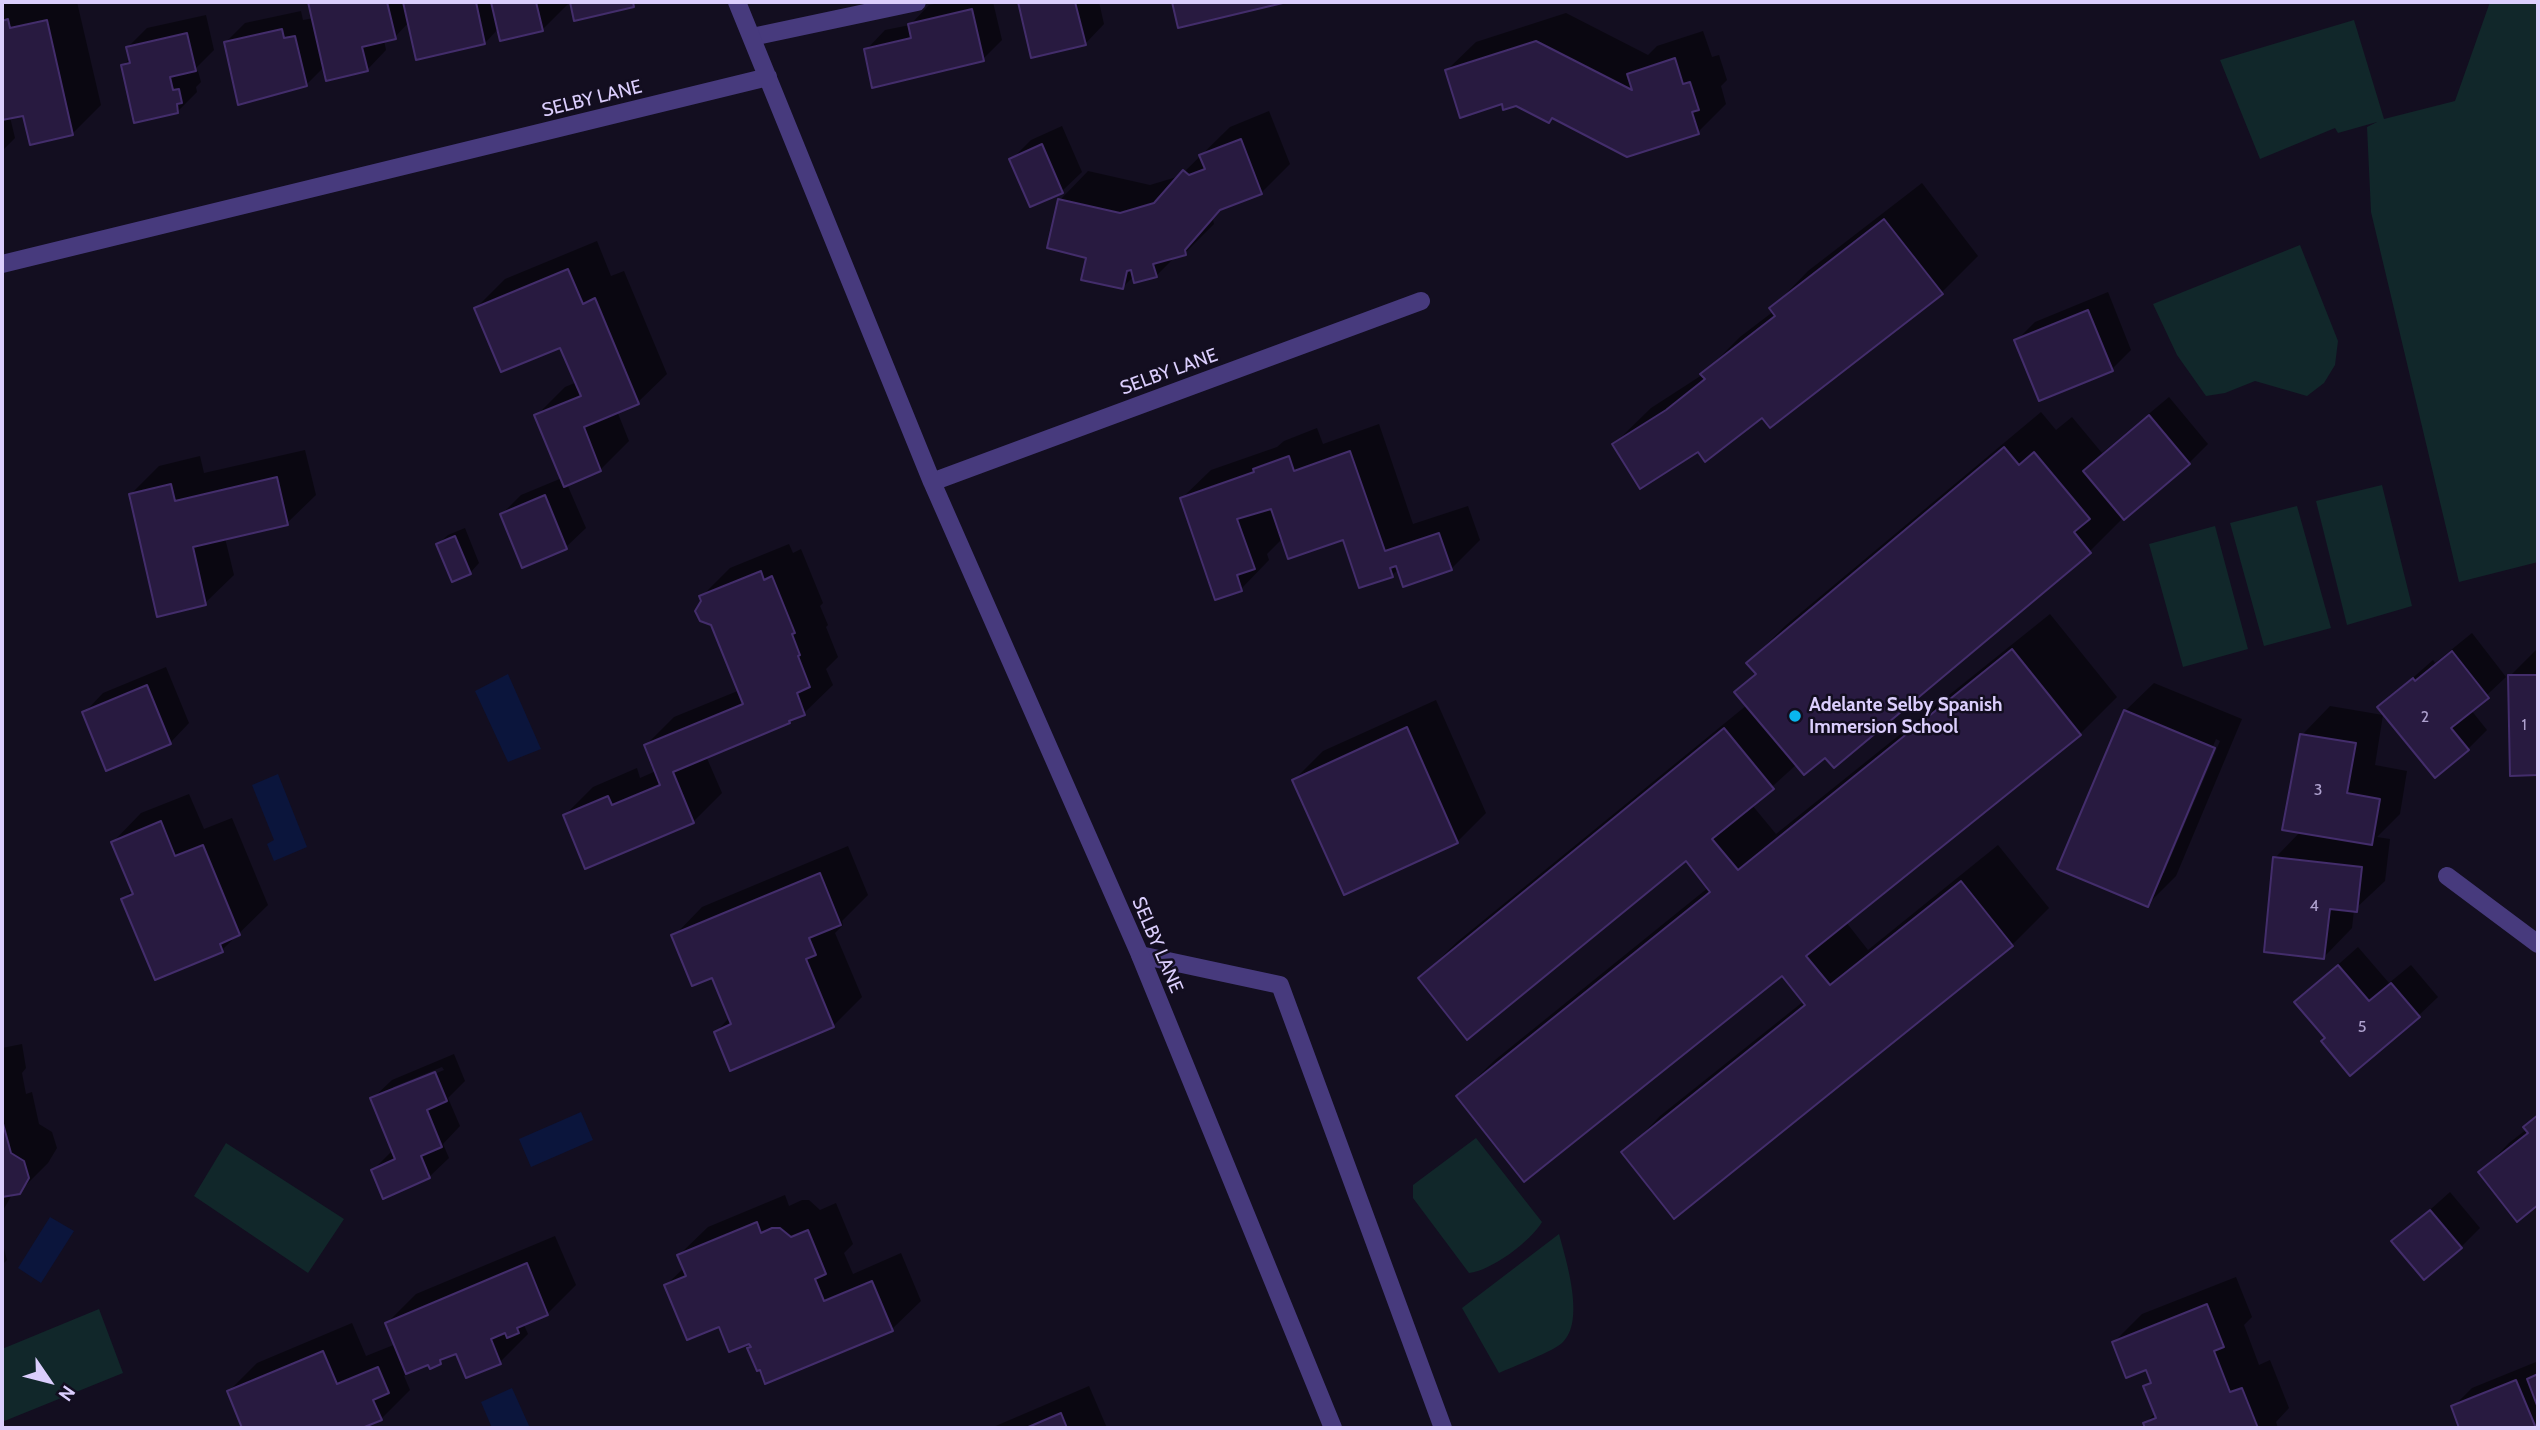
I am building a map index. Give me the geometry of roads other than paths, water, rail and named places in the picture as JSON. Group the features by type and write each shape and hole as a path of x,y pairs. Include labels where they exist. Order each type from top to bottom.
{"street":[{"path":"737,2 768,77"},
{"path":"752,37 917,2"},
{"name":"SELBY LANE","path":"2,264 768,77 932,482 1139,955 1333,1428"},
{"name":"SELBY LANE","path":"932,482 1421,301"},
{"path":"2447,876 2538,944"},
{"path":"1139,955 1280,985 1443,1428"}],"water":[{"path":"508,674 541,749 508,762 475,691"},
{"path":"278,774 307,847 274,861 267,844 274,840 252,785"},
{"path":"581,1112 593,1140 531,1167 519,1139"},
{"path":"50,1217 74,1231 41,1283 18,1268"},
{"path":"512,1388 530,1428 492,1428 481,1402"}],"place":[{"name":"Adelante Selby Spanish Immersion School","path":"1795,716"}]}
